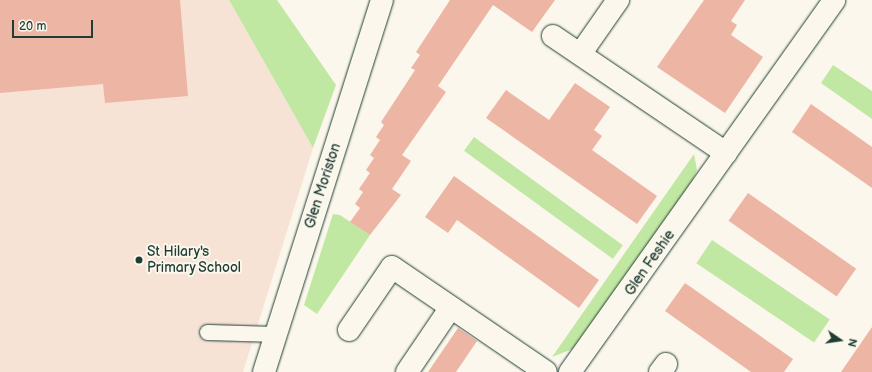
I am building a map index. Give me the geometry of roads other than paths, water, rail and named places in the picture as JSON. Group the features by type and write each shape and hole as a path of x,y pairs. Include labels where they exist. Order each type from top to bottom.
{"street":[{"name":"Glen Moriston","path":"264,372 382,0"},
{"path":"581,53 618,0"},
{"name":"Glen Feshie","path":"570,372 834,0"},
{"path":"553,36 581,53 726,152"},
{"path":"349,330 392,267 546,372"},
{"path":"407,372 451,307"}],"lane":[{"path":"207,332 276,334"}],"place":[{"name":"St Hilary's Primary School","path":"139,260"}]}
